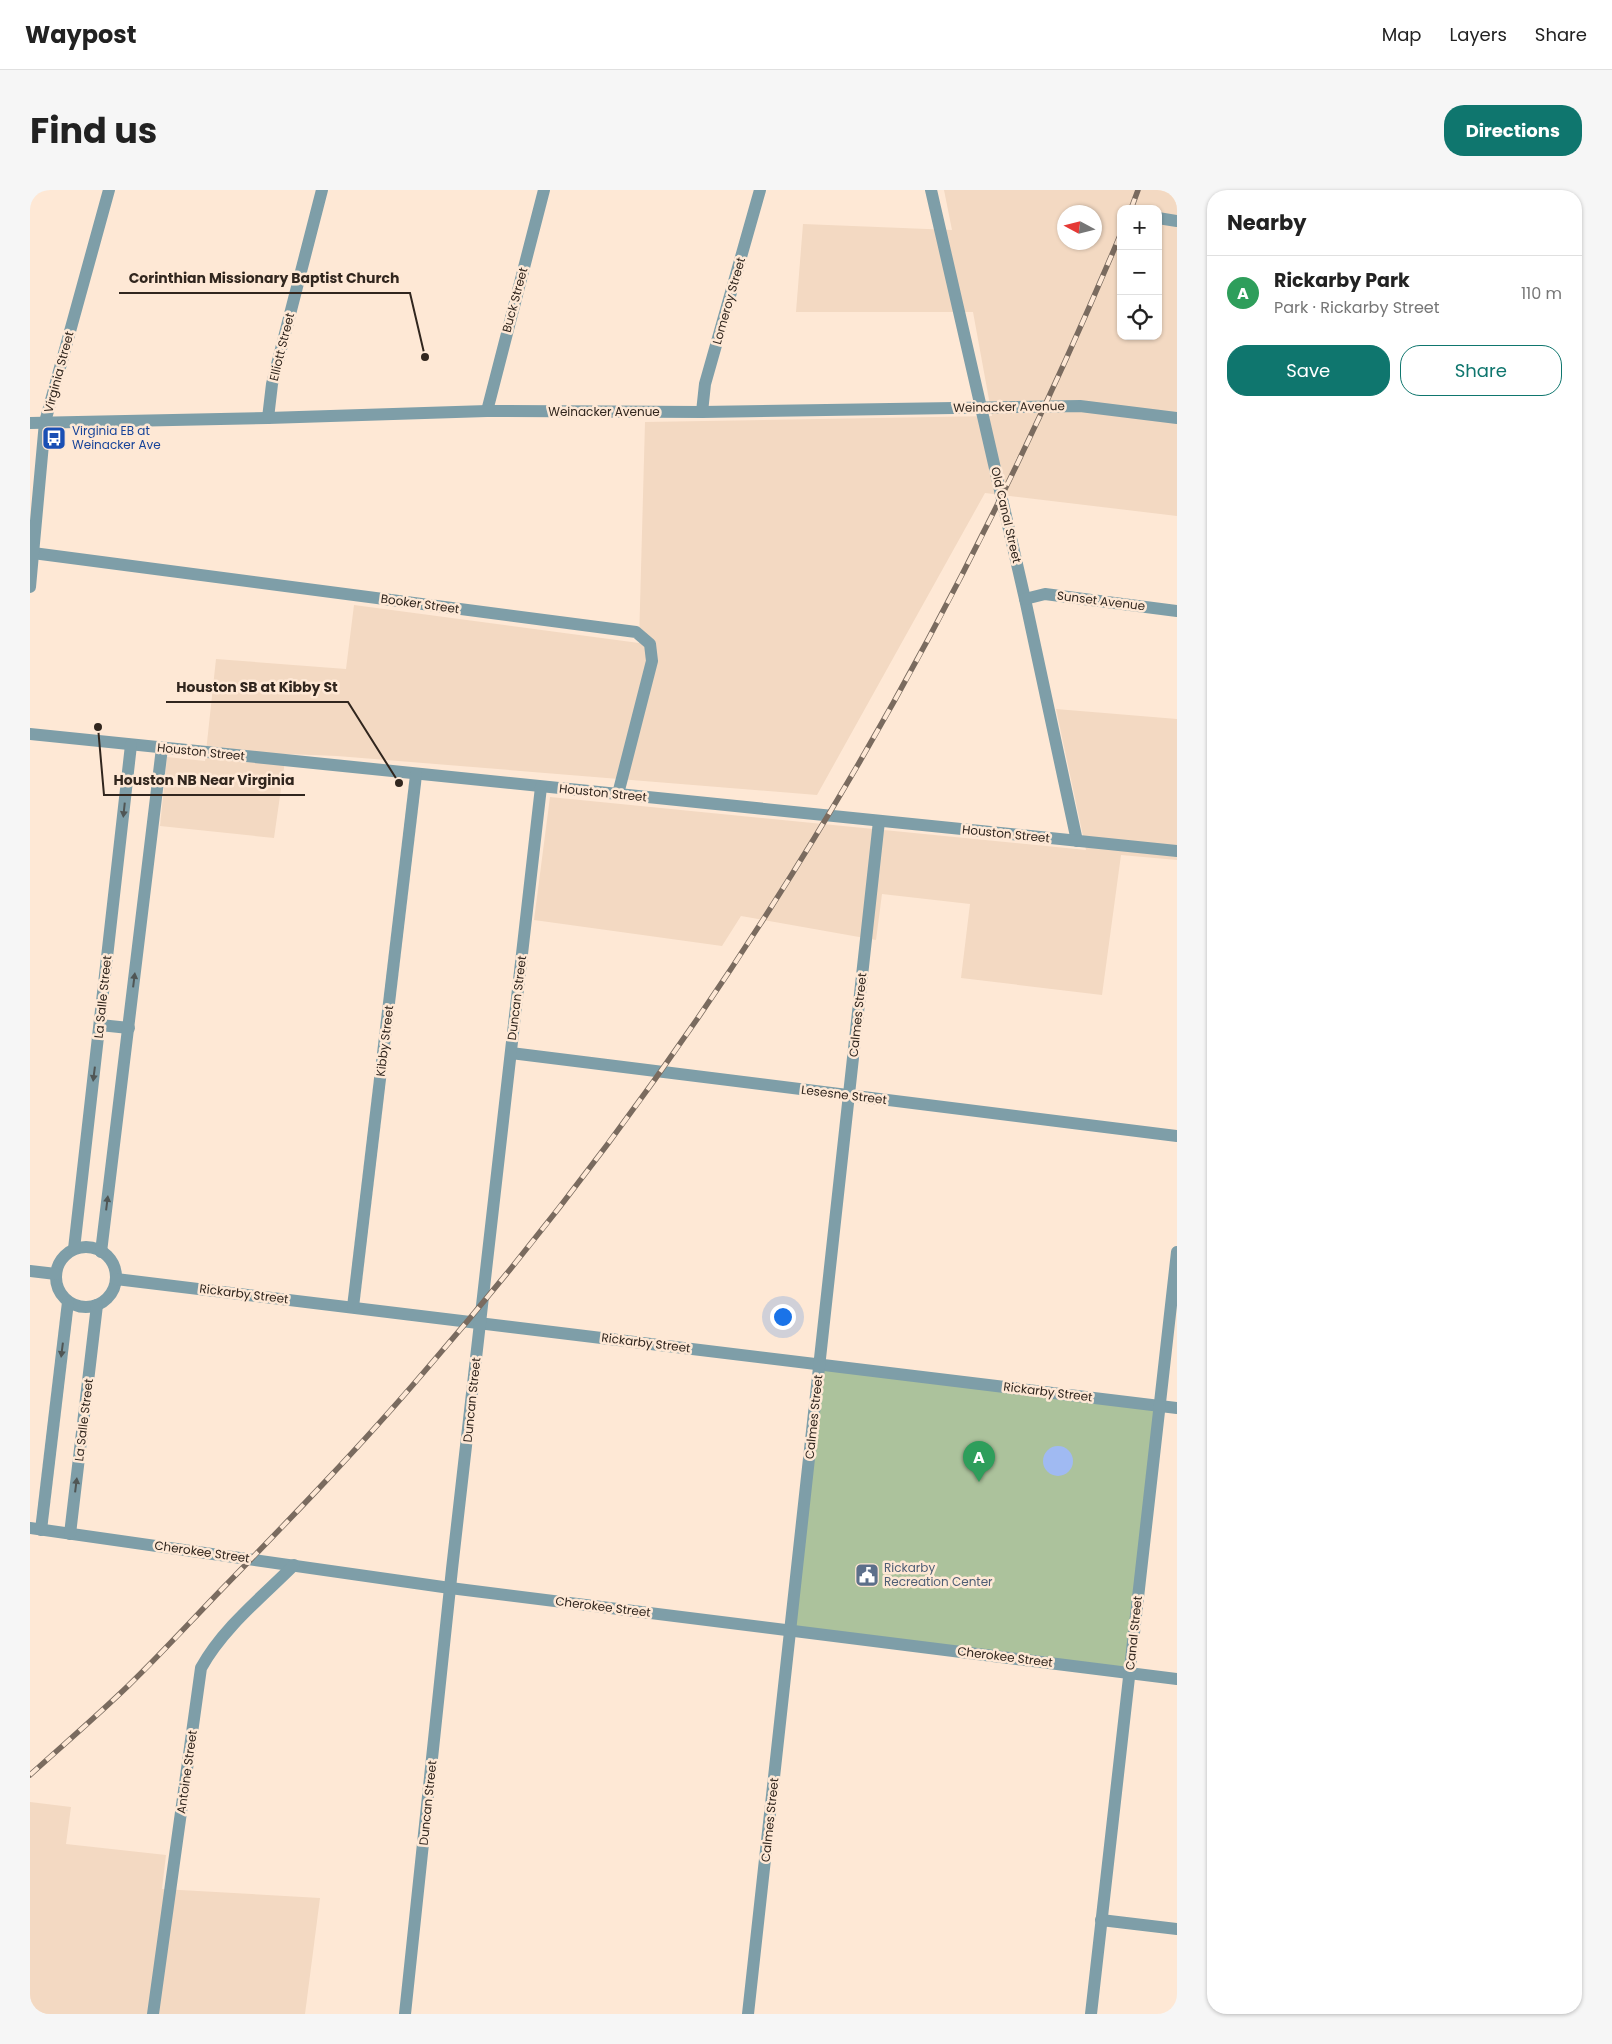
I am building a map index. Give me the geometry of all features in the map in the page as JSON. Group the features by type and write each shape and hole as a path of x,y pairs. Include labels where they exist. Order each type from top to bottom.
{"street":[{"name":"Virginia Street","path":"30,587 45,422 109,190"},
{"name":"Elliott Street","path":"268,418 272,384 322,190"},
{"name":"Buck Street","path":"487,411 544,190"},
{"name":"Lomeroy Street","path":"702,412 705,384 760,190"},
{"name":"Old Canal Street","path":"931,190 1025,599 1076,841"},
{"path":"1162,219 1177,221"},
{"name":"Weinacker Avenue","path":"30,422 268,418 487,411 702,412 1080,406 1177,418"},
{"name":"Booker Street","path":"33,553 636,632 650,644 652,661 618,794"},
{"name":"Sunset Avenue","path":"1025,599 1046,594 1177,611"},
{"name":"Houston Street","path":"30,734 416,775 1177,851"},
{"name":"La Salle Street","path":"74,1249 131,745"},
{"path":"101,1252 162,748"},
{"name":"Kibby Street","path":"353,1307 416,775"},
{"name":"Duncan Street","path":"405,2014 450,1588 541,787"},
{"name":"Calmes Street","path":"748,2014 879,820"},
{"path":"100,1025 129,1028"},
{"name":"Lesesne Street","path":"511,1053 1177,1136"},
{"path":"88,1247 101,1252 112,1263 116,1279 110,1295 97,1306 82,1308 68,1302 58,1289 56,1274 62,1259 74,1249 88,1247"},
{"name":"Canal Street","path":"1091,2014 1177,1252"},
{"path":"30,1271 56,1274"},
{"name":"Rickarby Street","path":"116,1279 1177,1408"},
{"path":"36,1529 68,1302"},
{"name":"La Salle Street","path":"70,1534 97,1306"},
{"name":"Cherokee Street","path":"36,1529 450,1588 1177,1679"},
{"name":"Antoine Street","path":"153,2014 201,1668 210,1652 225,1634 294,1565"},
{"path":"1102,1920 1177,1929"}],"shaded area":[{"path":"944,190 1177,190 1177,516 985,493 817,795 337,756 286,754 274,838 160,826 167,757 205,761 216,659 346,669 354,605 639,643 645,422 992,416 973,312 796,312 803,224 952,230"},
{"path":"1056,709 1177,719 1177,860 1121,855 1102,995 961,978 970,904 882,894 876,940 741,916 722,946 534,920 550,797 1086,850"},
{"path":"30,1802 71,1807 66,1844 166,1855 162,1889 320,1898 305,2014 30,2014"}],"green space":[{"path":"820,1364 1159,1406 1129,1673 791,1630"}],"water":[{"path":"1058,1446 1069,1450 1073,1461 1069,1472 1058,1476 1047,1472 1043,1461 1047,1450"}],"railway":[{"path":"1132,205 1138,190"},
{"path":"30,1775 141,1673 375,1428 516,1262 605,1148 689,1031 819,831 914,665 1002,495 1083,321 1117,242"}],"place":[{"name":"Corinthian Missionary Baptist Church","path":"425,357"},
{"name":"Virginia EB at Weinacker Ave","path":"54,438"},
{"name":"Houston NB Near Virginia","path":"98,727"},
{"name":"Houston SB at Kibby St","path":"399,783"},
{"name":"Rickarby Park","path":"979,1482"},
{"name":"Rickarby Recreation Center","path":"867,1575"}]}
